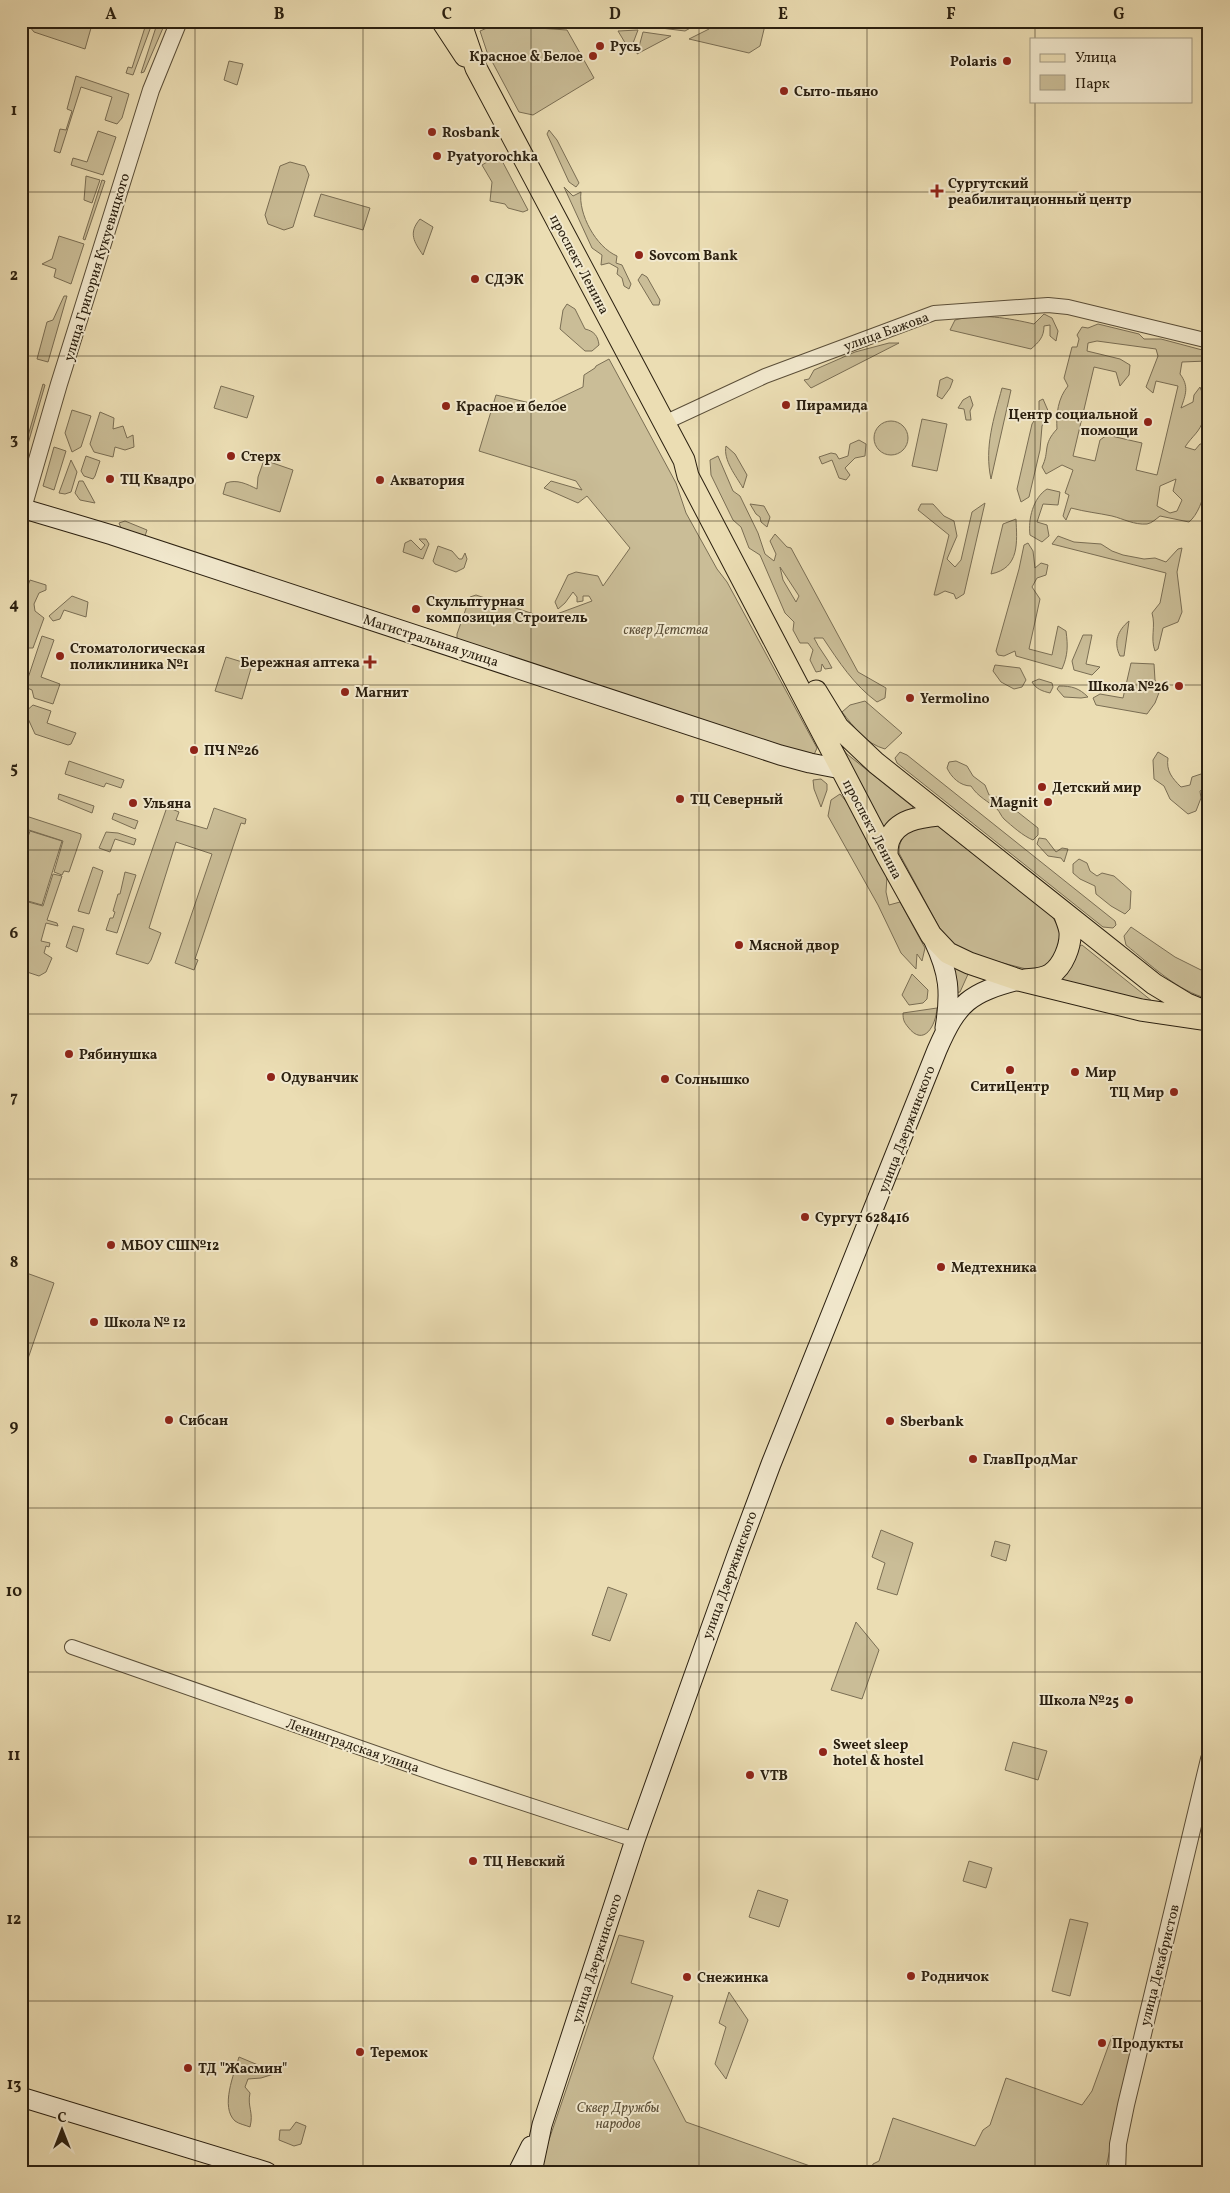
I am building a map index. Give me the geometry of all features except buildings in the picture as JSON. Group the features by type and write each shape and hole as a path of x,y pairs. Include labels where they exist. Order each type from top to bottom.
{"main road":[{"name":"проспект Ленина","path":"442,21 451,38 476,68"},
{"name":"проспект Ленина","path":"462,21 464,33 476,68 684,460 688,476 841,769 931,935 948,953 968,963 1019,980 1141,1010 1209,1020"},
{"name":"проспект Ленина","path":"684,460 696,472 833,721 876,763 1154,984 1187,1004 1209,1013"},
{"name":"Магистральная улица","path":"22,511 112,535 780,755 841,769"},
{"path":"887,856 889,840 896,829 914,817 940,815"},
{"path":"1019,980 1038,979 1051,974 1062,963 1069,944 1070,931 1064,913"},
{"name":"улица Дзержинского","path":"931,935 945,965 948,983 944,1036"},
{"name":"улица Дзержинского","path":"532,2172 542,2125 635,1840 771,1464 944,1036 962,1006 974,996 988,988 1019,980"},
{"path":"21,2097 267,2172"},
{"name":"улица Дзержинского","path":"518,2172 542,2125"}],"street":[{"name":"улица Григория Кукуевицкого","path":"22,511 59,384 151,90 179,21"},
{"name":"улица Бажова","path":"664,423 765,376 934,314 1048,305 1068,307 1209,341"},
{"name":"Ленинградская улица","path":"72,1647 441,1776 635,1840"},
{"name":"улица Декабристов","path":"1117,2172 1118,2144 1126,2105 1209,1759"}],"green space":[{"path":"25,21 93,21 85,49 34,32"},
{"path":"147,21 153,21 133,75 126,73 128,67 132,68"},
{"path":"158,21 166,21 144,72 141,73"},
{"path":"506,21 576,21 570,27"},
{"path":"582,21 641,21 640,26 581,27"},
{"path":"647,21 703,21 685,31 645,26"},
{"path":"716,21 766,21 760,46 749,53 689,39 709,29 708,26"},
{"path":"494,25 567,30 594,78 533,115 519,112 487,52 480,31"},
{"path":"638,30 630,51 618,31"},
{"path":"643,32 671,36 637,54"},
{"path":"229,61 243,64 237,85 224,80"},
{"path":"76,76 129,94 122,118 117,124 105,120 112,97 81,87 60,153 54,151 60,129 66,130 72,111 67,109"},
{"path":"549,130 557,140 579,183 576,187 569,182 547,134"},
{"path":"98,131 116,137 103,175 71,165 73,158 87,162"},
{"path":"499,155 528,210 523,212 508,208 505,204 490,201 492,182 482,165"},
{"path":"290,162 305,166 309,175 293,227 284,230 268,224 265,215 280,166"},
{"path":"86,176 100,180 92,203 84,200"},
{"path":"102,180 105,181 85,240 83,239"},
{"path":"564,187 573,196 581,192 582,210 590,229 609,252 617,256 616,263 622,265 631,284 629,289 624,286 622,278 617,274 618,268 609,263 601,265 602,255 592,248"},
{"path":"321,194 370,208 363,230 314,216"},
{"path":"420,219 433,227 423,255 417,246 413,233"},
{"path":"59,236 84,244 71,284 54,277 56,269 42,264 52,259"},
{"path":"642,274 647,277 660,300 659,305 653,305 638,280"},
{"path":"64,296 67,296 48,362 37,359 47,322 53,320"},
{"path":"567,304 575,309 585,329 591,331 597,337 599,345 592,351 585,351 560,329 563,310"},
{"path":"1044,314 1052,318 1058,331 1056,341 1050,336 1050,325 1044,326 1040,339 1031,349 950,330 955,320 965,318 994,317 1034,324"},
{"path":"1098,324 1139,334 1144,339 1161,339 1206,351 1209,355 1207,361 1182,362 1180,374 1186,386 1181,408 1193,402 1194,395 1200,387 1207,406 1209,405 1209,432 1203,420 1198,431 1185,447 1195,450 1200,444 1208,444 1209,453 1208,474 1200,507 1189,522 1160,516 1149,523 1138,524 1112,516 1071,508 1066,520 1063,516 1069,495 1065,493 1073,470 1062,465 1046,474 1042,467 1049,439 1057,429 1057,412 1060,401 1068,386 1064,378 1072,347 1077,347 1079,339 1077,335 1082,327 1088,328","holes":["1097,341 1156,349 1158,356 1146,387 1153,393 1156,381 1178,386 1157,475 1136,470 1142,443 1107,435 1100,440 1095,461 1073,456 1094,367 1116,372 1120,386 1129,375 1130,365 1120,359 1087,351 1088,343","1176,479 1173,491 1182,500 1177,511 1170,513 1157,506 1160,486"]},
{"path":"889,343 899,343 811,388 804,380 809,379 814,370 855,352"},
{"name":"сквер Детства","path":"609,359 676,483 686,513 717,569 727,582 817,748 813,757 457,643 457,634 470,597 476,595 546,618 592,601 589,596 583,596 583,601 577,602 577,597 573,592 558,609 555,602 568,575 576,572 598,576 603,586 630,548 587,496 578,503 544,488 551,481 582,490 576,481 479,451 496,395 543,406 583,387 584,375"},
{"path":"947,377 953,380 942,399 937,396 940,380"},
{"path":"43,384 45,385 21,468 21,460"},
{"path":"221,386 254,396 247,418 214,408"},
{"path":"1002,388 1011,390 991,479 989,444"},
{"path":"970,396 973,405 970,411 971,420 966,420 964,409 958,408 963,400"},
{"path":"1043,399 1049,413 1042,426 1040,450 1029,497 1021,502 1017,489 1032,424 1039,413 1039,401"},
{"path":"72,410 91,416 81,447 72,452 65,433"},
{"path":"100,412 114,418 113,429 123,426 127,438 133,435 134,447 125,450 115,447 113,457 94,452 90,444"},
{"path":"922,419 947,424 937,471 912,466"},
{"path":"891,421 898,422 903,426 907,431 907,445 903,450 898,454 891,455 884,454 879,450 875,445 874,438 875,431 879,426 884,422"},
{"path":"859,440 866,444 865,456 855,458 845,468 850,475 846,480 839,478 832,460 822,464 819,457 831,453 836,454 839,459 848,456 850,444"},
{"path":"726,446 735,454 747,475 743,488 728,462"},
{"path":"54,447 66,451 54,490 43,486"},
{"path":"86,456 100,461 93,479 84,476 81,471"},
{"path":"718,456 733,491 740,496 758,533 765,554 774,561 776,554 770,541 775,534 787,547 791,548 858,672 886,688 885,698 877,702 861,688 823,638 814,638 832,668 825,669 822,664 821,671 816,672 810,660 813,650 808,643 800,643 793,630 794,622 785,613 760,555 749,548 741,527 733,520 711,475 710,460","holes":["780,567 799,596 796,602 783,580"]},
{"path":"71,460 77,472 71,492 59,493"},
{"path":"264,460 293,470 280,512 223,494 226,483 230,482 242,483 257,489 258,477"},
{"path":"79,481 83,481 95,503 80,500 75,493"},
{"path":"1047,489 1060,492 1058,505 1043,504 1037,522 1047,525 1049,536 1042,542 1030,535 1030,522 1035,503"},
{"path":"985,503 964,594 956,599 954,594 945,591 934,595 949,535 918,510 921,504 933,504 944,516 954,521 957,536 947,559 955,567 961,560 972,512"},
{"path":"750,504 764,506 770,517 767,527 761,522 760,517"},
{"path":"1016,519 1017,536 1015,553 1012,560 1000,571 991,574 1003,524"},
{"path":"125,521 147,530 145,536 140,539 131,531 121,528 119,523"},
{"path":"1209,532 1209,583 1204,581 1203,576 1205,547 1203,542 1204,537"},
{"path":"1058,536 1074,542 1101,544 1123,555 1144,559 1155,558 1166,562 1178,549 1182,548 1177,572 1182,612 1178,622 1163,628 1158,649 1155,651 1152,613 1160,603 1166,573 1052,544"},
{"path":"419,539 426,539 429,544 423,559 403,552 405,543 411,540 421,550 425,545"},
{"path":"1028,543 1033,551 1035,568 1041,563 1048,565 1046,575 1037,578 1032,587 1040,599 1029,649 1052,655 1058,626 1066,631 1067,636 1066,655 1062,669 1016,656 1015,651 1004,656 998,655 996,651 1024,545"},
{"path":"438,546 452,551 459,559 462,559 465,553 467,559 464,568 456,572 435,564 433,561"},
{"path":"30,580 46,585 46,590 39,593 34,604 35,611 44,618 33,648 21,648 21,604"},
{"path":"72,596 88,602 86,617 64,610 60,619 53,621 49,616"},
{"path":"1129,621 1124,656 1120,656 1117,646 1119,632"},
{"path":"1083,635 1092,635 1086,664 1100,667 1092,675 1074,670 1072,661"},
{"path":"42,636 54,640 41,677 60,684 53,704 34,698 32,690 25,687"},
{"path":"226,657 252,665 242,699 215,691"},
{"path":"1131,663 1154,664 1155,680 1160,690 1155,703 1147,714 1096,705 1093,698 1100,694 1123,698"},
{"path":"995,665 1020,668 1026,680 1022,687 1014,689 1001,682 993,671"},
{"path":"1039,679 1052,683 1053,687 1050,693 1035,686 1032,682"},
{"path":"1059,686 1075,688 1082,691 1088,697 1064,697 1057,689"},
{"path":"865,701 902,733 885,749 866,739 842,712 850,705"},
{"path":"33,705 51,711 47,723 76,733 71,744 68,745 35,734 25,712"},
{"path":"826,727 847,754 913,807 911,811 888,829 882,828"},
{"path":"900,752 907,755 1115,921 1116,925 1113,928 1103,927 897,763 895,758"},
{"path":"1158,752 1168,758 1170,774 1181,787 1190,785 1192,777 1201,774 1206,779 1205,788 1200,791 1201,798 1196,811 1188,814 1170,799 1164,786 1154,779 1153,760"},
{"path":"69,761 124,780 121,788 106,783 104,787 65,774"},
{"path":"956,761 967,766 973,776 985,785 989,795 1000,798 1038,828 1038,835 1033,840 1025,836 1004,819 997,809 980,796 971,786 956,780 947,768 949,762"},
{"path":"821,779 827,784 827,790 821,807 814,789 813,780"},
{"path":"59,794 94,806 92,813 58,799"},
{"path":"840,794 850,806 887,876 886,892 889,905 900,902 925,948 922,961 917,954 916,969 901,953 878,905 828,816 831,800"},
{"path":"167,807 179,812 176,820 207,829 214,808 246,819 245,824 241,823 195,959 198,960 194,970 175,963 212,854 176,842 149,928 161,933 151,960 148,964 116,954"},
{"path":"21,811 25,812 26,816 81,834 69,872 64,871 62,875 54,872 63,841 29,830 21,852 21,841 23,841 28,825 21,822"},
{"path":"114,813 138,821 135,829 112,819"},
{"path":"934,823 1052,916 1063,935 1057,954 1042,970 1030,970 964,953 945,938 899,853 905,835 915,828"},
{"path":"30,831 62,841 42,905 21,899 21,857"},
{"path":"106,832 118,833 136,839 134,845 115,839 110,852 99,848"},
{"path":"1039,838 1046,839 1056,852 1062,848 1068,849 1064,862 1061,858 1048,856 1037,844"},
{"path":"1079,859 1087,863 1090,871 1097,876 1102,873 1114,876 1131,891 1130,909 1125,914 1096,894 1095,886 1080,879 1073,873 1073,864"},
{"path":"93,867 103,871 89,914 78,911"},
{"path":"125,872 136,875 117,933 106,930 110,918 113,918 115,912 113,911 118,894 120,894"},
{"path":"53,874 62,876 47,920 57,923 58,926 46,923 41,941 50,943 49,947 46,946 44,953 52,958 46,972 39,976 21,970 21,900 43,906"},
{"path":"73,926 84,929 77,952 66,947"},
{"path":"1131,927 1175,957 1209,974 1209,999 1175,984 1126,945 1124,936"},
{"path":"1082,945 1157,1005 1062,983 1061,978 1077,947"},
{"path":"954,966 969,972 960,992 955,993"},
{"path":"912,974 928,990 927,999 923,1003 909,1005 902,995"},
{"path":"937,1008 932,1027 924,1035 914,1033 904,1021 903,1013"},
{"path":"21,1271 54,1283 22,1376 21,1375"},
{"path":"881,1530 913,1543 897,1595 877,1589 885,1563 872,1557"},
{"path":"995,1541 1010,1545 1006,1561 991,1556"},
{"path":"608,1587 627,1594 610,1641 592,1635"},
{"path":"856,1622 879,1650 862,1699 831,1690"},
{"path":"1013,1742 1047,1751 1038,1780 1005,1770"},
{"path":"969,1861 992,1868 986,1888 963,1881"},
{"path":"758,1890 788,1900 779,1927 749,1917"},
{"path":"1070,1919 1088,1923 1070,1996 1052,1991"},
{"name":"Сквер Дружбы народов","path":"619,1935 644,1941 631,1983 673,1996 653,2058 686,2122 827,2172 538,2172"},
{"path":"729,1992 748,2020 726,2079 715,2064 726,2027 719,2023"},
{"path":"1112,2036 1127,2040 1132,2049 1105,2172 870,2172 873,2164 879,2161 893,2118 975,2146 983,2130 990,2125 1006,2078 1082,2105 1092,2091"},
{"path":"239,2057 277,2073 261,2078 248,2079 245,2087 250,2093 250,2127 235,2121 229,2107 228,2099"},
{"path":"296,2122 306,2126 301,2144 294,2146 279,2140 280,2130 290,2130"}],"place":[{"name":"Русь","path":"600,46"},
{"name":"Красное & Белое","path":"593,56"},
{"name":"Polaris","path":"1007,61"},
{"name":"Сыто-пьяно","path":"784,91"},
{"name":"Rosbank","path":"432,132"},
{"name":"Pyatyorochka","path":"437,156"},
{"name":"Сургутский реабилитационный центр","path":"937,191"},
{"name":"Sovcom Bank","path":"639,255"},
{"name":"СДЭК","path":"475,279"},
{"name":"Пирамида","path":"786,405"},
{"name":"Красное и белое","path":"446,406"},
{"name":"Центр социальной помощи","path":"1148,422"},
{"name":"Стерх","path":"231,456"},
{"name":"ТЦ Квадро","path":"110,479"},
{"name":"Акватория","path":"380,480"},
{"name":"Скульптурная композиция Строитель","path":"416,609"},
{"name":"Стоматологическая поликлиника №1","path":"60,656"},
{"name":"Бережная аптека","path":"370,662"},
{"name":"Школа №26","path":"1179,686"},
{"name":"Магнит","path":"345,692"},
{"name":"Yermolino","path":"910,698"},
{"name":"ПЧ №26","path":"194,750"},
{"name":"Детский мир","path":"1042,787"},
{"name":"ТЦ Северный","path":"680,799"},
{"name":"Magnit","path":"1048,802"},
{"name":"Ульяна","path":"133,803"},
{"name":"Мясной двор","path":"739,945"},
{"name":"Рябинушка","path":"69,1054"},
{"name":"СитиЦентр","path":"1010,1070"},
{"name":"Мир","path":"1075,1072"},
{"name":"Одуванчик","path":"271,1077"},
{"name":"Солнышко","path":"665,1079"},
{"name":"ТЦ Мир","path":"1174,1092"},
{"name":"Сургут 628416","path":"805,1217"},
{"name":"МБОУ СШ№12","path":"111,1245"},
{"name":"Медтехника","path":"941,1267"},
{"name":"Школа № 12","path":"94,1322"},
{"name":"Сибсан","path":"169,1420"},
{"name":"Sberbank","path":"890,1421"},
{"name":"ГлавПродМаг","path":"973,1459"},
{"name":"Школа №25","path":"1129,1700"},
{"name":"Sweet sleep hotel & hostel","path":"823,1752"},
{"name":"VTB","path":"750,1775"},
{"name":"ТЦ Невский","path":"473,1861"},
{"name":"Родничок","path":"911,1976"},
{"name":"Снежинка","path":"687,1977"},
{"name":"Продукты","path":"1102,2043"},
{"name":"Теремок","path":"360,2052"},
{"name":"ТД \"Жасмин\"","path":"188,2068"}]}
